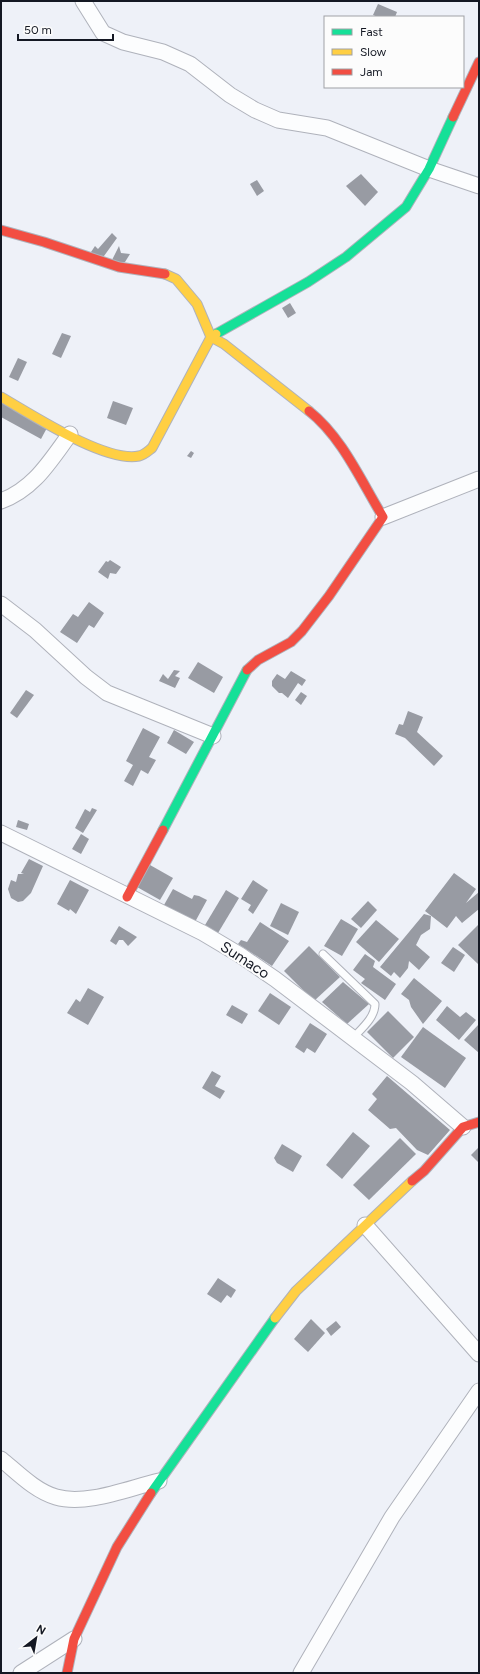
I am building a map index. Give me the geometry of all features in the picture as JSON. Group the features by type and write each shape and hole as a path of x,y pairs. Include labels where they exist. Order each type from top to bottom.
{"street":[{"path":"83,1 102,33 123,42 162,52 190,64 230,95 255,110 278,120 327,128 429,169 479,186"},
{"path":"1,397 99,448 123,456 138,456 152,448 211,337 308,282 346,257 406,207 429,169 479,62"},
{"path":"1,230 44,242 119,267 168,274 176,279 197,304 211,337 224,344 320,420 342,449 382,517"},
{"path":"1,501 10,498 39,477 70,434"},
{"path":"126,897 213,736 246,670 258,660 291,642 302,631 334,590 382,517 479,479"},
{"path":"1,604 35,630 86,677 107,693 213,736"},
{"name":"Sumaco","path":"1,833 126,897 203,933 240,955 275,979 412,1084 463,1127"},
{"path":"67,1673 74,1639 117,1547 159,1481 262,1335 296,1291 424,1171 463,1127 479,1122"},
{"path":"365,1225 479,1354"},
{"path":"301,1673 392,1517 479,1391"},
{"path":"1,1459 37,1488 56,1497 79,1500 159,1481"},
{"path":"21,1673 74,1639"}],"lane":[{"path":"323,954 375,1004 375,1011 352,1039"}],"building":[{"path":"378,4 397,12 395,16 373,15"},
{"path":"361,174 378,192 365,206 346,186"},
{"path":"257,180 264,191 257,196 250,184"},
{"path":"112,233 117,238 104,256 89,255 95,246 98,249"},
{"path":"119,246 121,253 130,254 125,262 111,262"},
{"path":"290,303 296,313 288,318 282,308"},
{"path":"62,333 71,336 61,358 52,354"},
{"path":"18,358 27,362 18,381 9,377"},
{"path":"1,400 48,426 41,439 1,417"},
{"path":"113,401 133,408 126,425 107,418"},
{"path":"191,451 194,453 191,458 187,456"},
{"path":"110,560 121,567 116,574 110,573 108,579 98,572 106,561 108,562"},
{"path":"89,602 104,613 94,628 89,625 77,643 60,632 73,614 78,617"},
{"path":"198,662 223,677 214,693 188,678"},
{"path":"174,670 180,671 175,676 180,678 175,688 159,681 163,674 168,679"},
{"path":"291,671 306,680 302,686 298,683 288,698 282,693 279,693 272,686 272,681 277,674 285,679"},
{"path":"26,690 34,695 17,718 10,713"},
{"path":"301,692 307,696 301,705 295,700"},
{"path":"408,711 423,717 417,732 443,756 434,766 405,738 395,734 399,724 403,725"},
{"path":"143,728 160,737 149,757 156,760 148,774 141,770 133,786 124,781 133,765 126,761"},
{"path":"174,730 194,742 186,754 167,743"},
{"path":"92,808 97,810 83,833 75,828 85,809 90,812"},
{"path":"18,820 29,824 27,830 16,827"},
{"path":"81,834 89,839 81,854 72,849"},
{"path":"29,859 43,866 31,893 23,901 18,902 11,898 8,889 11,880 16,882 18,874 24,874 21,873"},
{"path":"150,865 173,878 160,900 137,887"},
{"path":"454,873 476,889 466,903 479,892 479,909 462,923 456,916 447,928 425,911"},
{"path":"70,880 89,890 76,914 70,909 69,911 57,904"},
{"path":"253,880 268,890 253,914 248,910 251,905 241,899"},
{"path":"173,889 192,899 194,895 207,900 195,922 164,905"},
{"path":"226,890 239,898 218,933 205,925"},
{"path":"368,901 377,910 361,928 351,919"},
{"path":"281,903 299,912 288,935 270,926"},
{"path":"424,914 431,916 430,929 421,935 416,945 430,957 419,970 409,961 408,968 400,978 394,972 391,976 380,967"},
{"path":"341,919 358,929 342,956 324,946"},
{"path":"376,920 399,939 379,962 356,942"},
{"path":"260,922 289,941 272,966 238,944 241,940 247,942"},
{"path":"479,924 479,963 478,964 458,945"},
{"path":"119,926 137,937 128,946 123,940 119,940 116,945 110,941"},
{"path":"309,946 340,977 314,1001 284,971"},
{"path":"453,947 465,955 454,972 441,963"},
{"path":"365,954 375,961 373,967 396,984 385,1000 361,983 365,979 353,970"},
{"path":"414,978 442,1001 423,1024 411,1007 409,1000 401,994"},
{"path":"343,982 369,1004 347,1024 322,1002"},
{"path":"88,988 104,997 88,1025 67,1013 76,999 80,1002"},
{"path":"270,993 291,1007 279,1025 258,1011"},
{"path":"232,1005 248,1014 242,1024 226,1015"},
{"path":"447,1006 460,1017 466,1012 476,1020 459,1040 436,1020"},
{"path":"388,1011 414,1037 393,1058 367,1032"},
{"path":"310,1023 327,1034 315,1053 307,1048 304,1053 295,1047"},
{"path":"479,1024 479,1053 464,1040"},
{"path":"423,1027 466,1058 445,1088 401,1057"},
{"path":"212,1071 221,1076 215,1086 225,1091 220,1099 202,1088"},
{"path":"387,1076 450,1130 428,1155 417,1150 396,1128 390,1129 368,1110 377,1099 372,1094"},
{"path":"353,1132 370,1146 342,1179 326,1165"},
{"path":"400,1138 416,1154 369,1200 353,1185"},
{"path":"282,1144 302,1156 293,1172 277,1163 274,1158"},
{"path":"479,1147 479,1163 471,1155"},
{"path":"218,1278 236,1290 231,1298 227,1295 221,1303 207,1294"},
{"path":"311,1319 325,1333 308,1352 294,1339"},
{"path":"336,1321 341,1327 331,1336 326,1329"}],"traffic: fast":[{"path":"216,334 308,282 346,257 406,207 429,169 453,117"},
{"path":"163,830 247,670"},
{"path":"151,1493 275,1318"}],"traffic: slow":[{"path":"165,274 176,279 197,304 211,337 224,344 309,411"},
{"path":"1,397 68,436 88,445 107,452 125,456 139,456 152,448 211,337 216,334"},
{"path":"275,1318 296,1291 412,1181"}],"traffic: jam":[{"path":"453,117 479,62"},
{"path":"1,230 44,242 119,267 165,274"},
{"path":"247,670 258,660 291,642 302,631 329,596 383,517 359,474 341,446 321,422 309,411"},
{"path":"127,897 163,830"},
{"path":"412,1181 424,1171 463,1127 479,1122"},
{"path":"67,1673 74,1639 117,1547 151,1493"}]}
